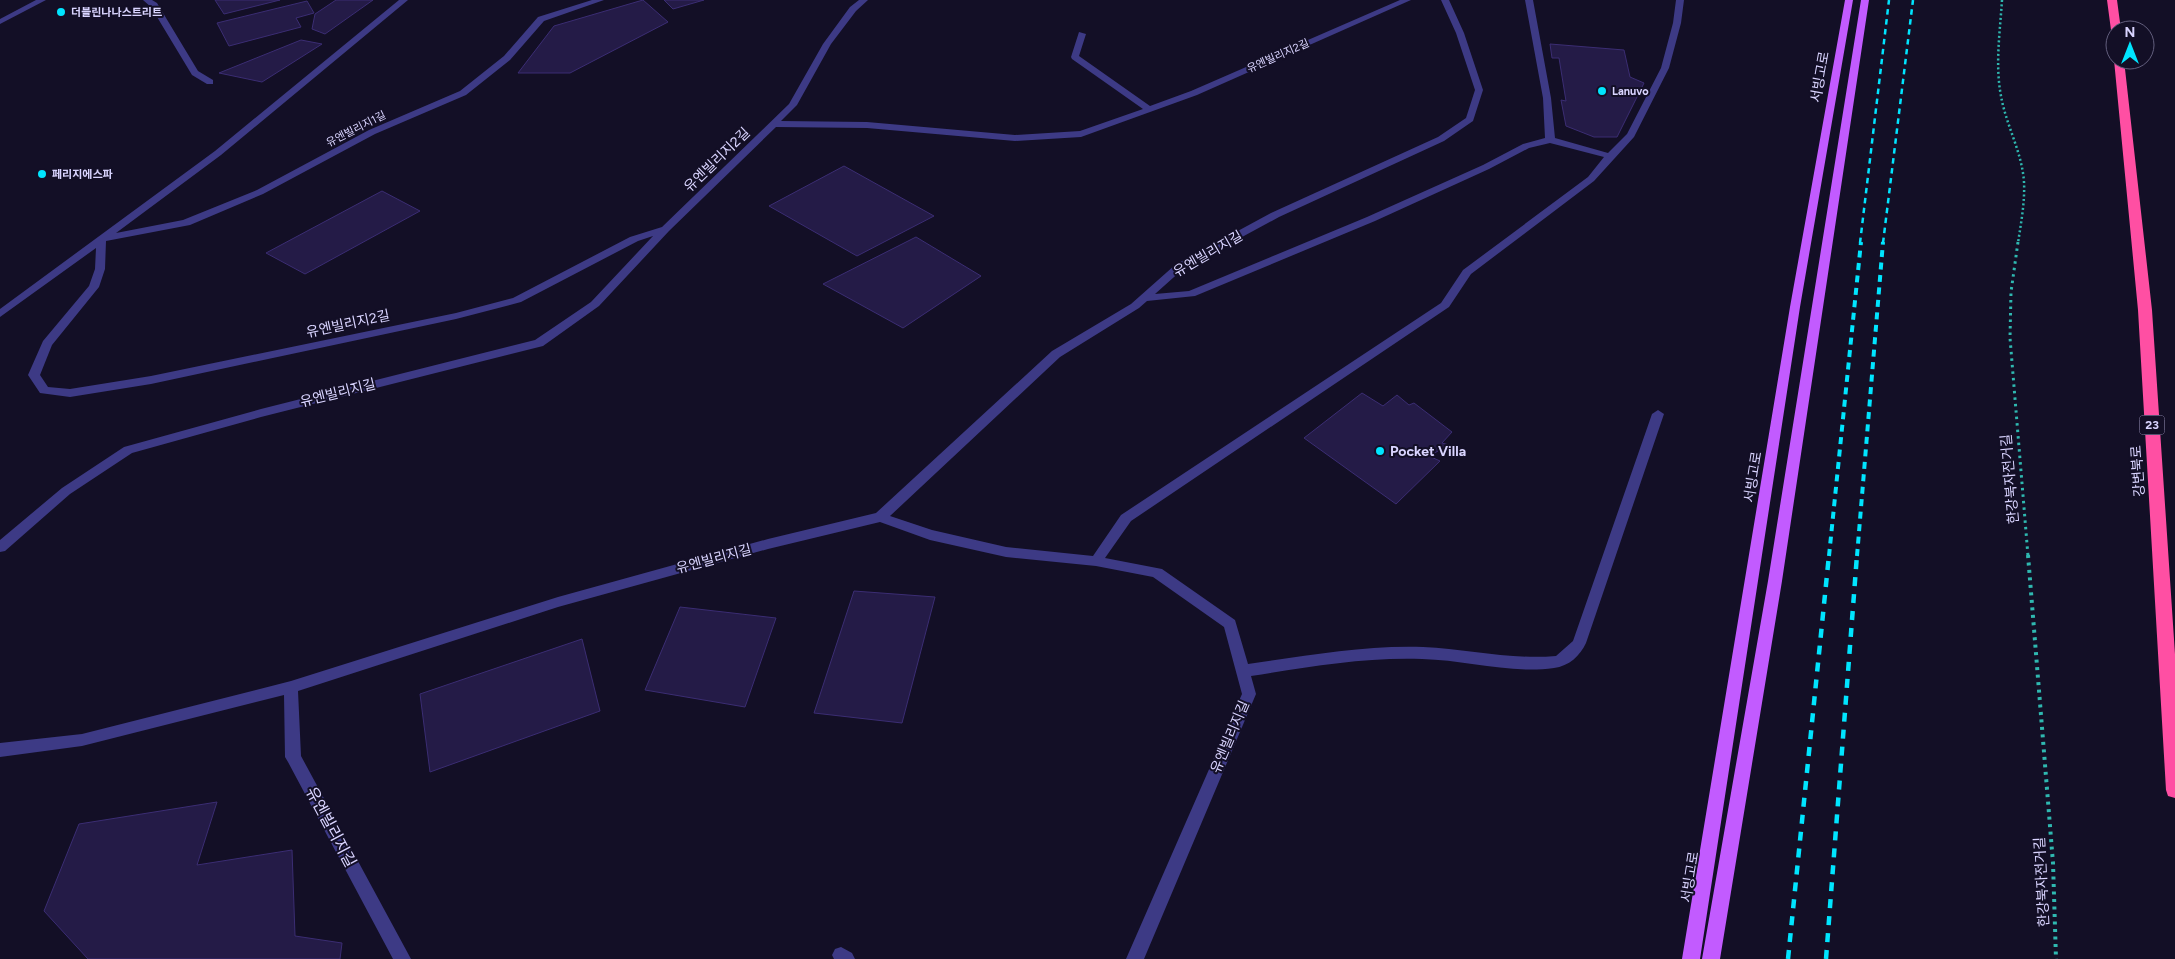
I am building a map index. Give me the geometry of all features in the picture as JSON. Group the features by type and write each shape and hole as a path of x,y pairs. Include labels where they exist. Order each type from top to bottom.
{"highway":[{"path":"2112,0 2115,20"},
{"name":"강변북로","path":"2120,70 2145,310 2175,790"}],"main road":[{"name":"서빙고로","path":"1691,959 1703,895 1794,307 1849,0"},
{"path":"1711,959 1775,581 1865,0"}],"street":[{"path":"0,22 42,0"},
{"path":"147,0 154,5 195,73 210,82"},
{"path":"0,314 218,153 404,0"},
{"name":"유엔빌리지1길","path":"101,239 186,222 260,192 372,132 462,93 507,58 541,19 600,0"},
{"name":"유엔빌리지2길","path":"101,239 100,269 94,287 47,344 34,375 44,390 70,393 151,380 465,313 517,300 634,238 666,229 793,105 828,44 853,9 864,0"},
{"name":"유엔빌리지2길","path":"774,124 867,125 1015,138 1080,134 1194,94 1406,0"},
{"name":"유엔빌리지길","path":"0,750 82,740 291,687 558,602 768,544 880,517 1056,354 1135,306 1179,267 1275,215 1441,139 1470,119 1479,90 1460,33 1445,0"},
{"path":"1528,0 1547,98 1550,140"},
{"path":"1096,560 1126,518 1445,305 1467,272 1591,179 1631,135 1665,68 1677,23 1680,0"},
{"path":"1082,34 1075,57 1149,110"},
{"path":"1144,298 1191,294 1371,219 1486,167 1526,146 1550,140 1610,156"},
{"name":"유엔빌리지길","path":"0,547 66,491 128,450 261,413 539,342 595,304 666,229"},
{"path":"1243,671 1396,653 1425,653 1496,661 1559,661 1571,654 1579,643 1658,414"},
{"name":"유엔빌리지길","path":"880,517 930,535 1006,552 1096,560 1157,573 1230,624 1249,694 1135,959"},
{"name":"유엔빌리지길","path":"291,687 293,757 402,959"}],"path":[{"name":"한강북자전거길","path":"2002,0 1998,69 2001,97 2017,148 2024,181 2023,208 2011,292 2010,338 2053,863 2056,959"}],"building":[{"path":"215,0 280,0 224,14"},
{"path":"336,0 373,0 325,34 312,29 315,14"},
{"path":"643,0 668,22 570,73 518,73 554,26"},
{"path":"664,0 704,0 673,9"},
{"path":"307,1 314,13 296,18 301,27 229,46 217,23"},
{"path":"301,40 322,44 262,82 219,73"},
{"name":"Lanuvo","path":"1550,44 1624,50 1630,77 1644,83 1617,137 1594,137 1566,126 1561,100 1566,101 1559,58 1552,58"},
{"path":"844,166 934,216 857,256 769,206"},
{"path":"382,191 420,211 305,274 266,253"},
{"path":"916,237 981,276 903,328 823,284"},
{"name":"Pocket Villa","path":"1362,393 1383,406 1397,395 1409,405 1414,403 1452,432 1442,443 1449,445 1429,456 1440,461 1396,504 1304,438"},
{"path":"854,591 935,597 902,723 814,713"},
{"path":"680,607 776,618 745,707 645,690"},
{"path":"582,639 600,711 430,772 420,694"},
{"path":"217,802 197,865 292,850 295,936 342,943 340,959 88,959 44,911 79,824"}],"railway":[{"path":"1860,243 1889,0"},
{"path":"1883,243 1913,0"},
{"path":"1829,556 1861,242"},
{"path":"1857,556 1883,242"},
{"path":"1788,959 1829,555"},
{"path":"1826,959 1857,555"}],"place":[{"name":"더블린나나스트리트","path":"61,12"},
{"name":"Lanuvo","path":"1602,91"},
{"name":"페리지에스파","path":"42,174"},
{"name":"Pocket Villa","path":"1380,451"}]}
